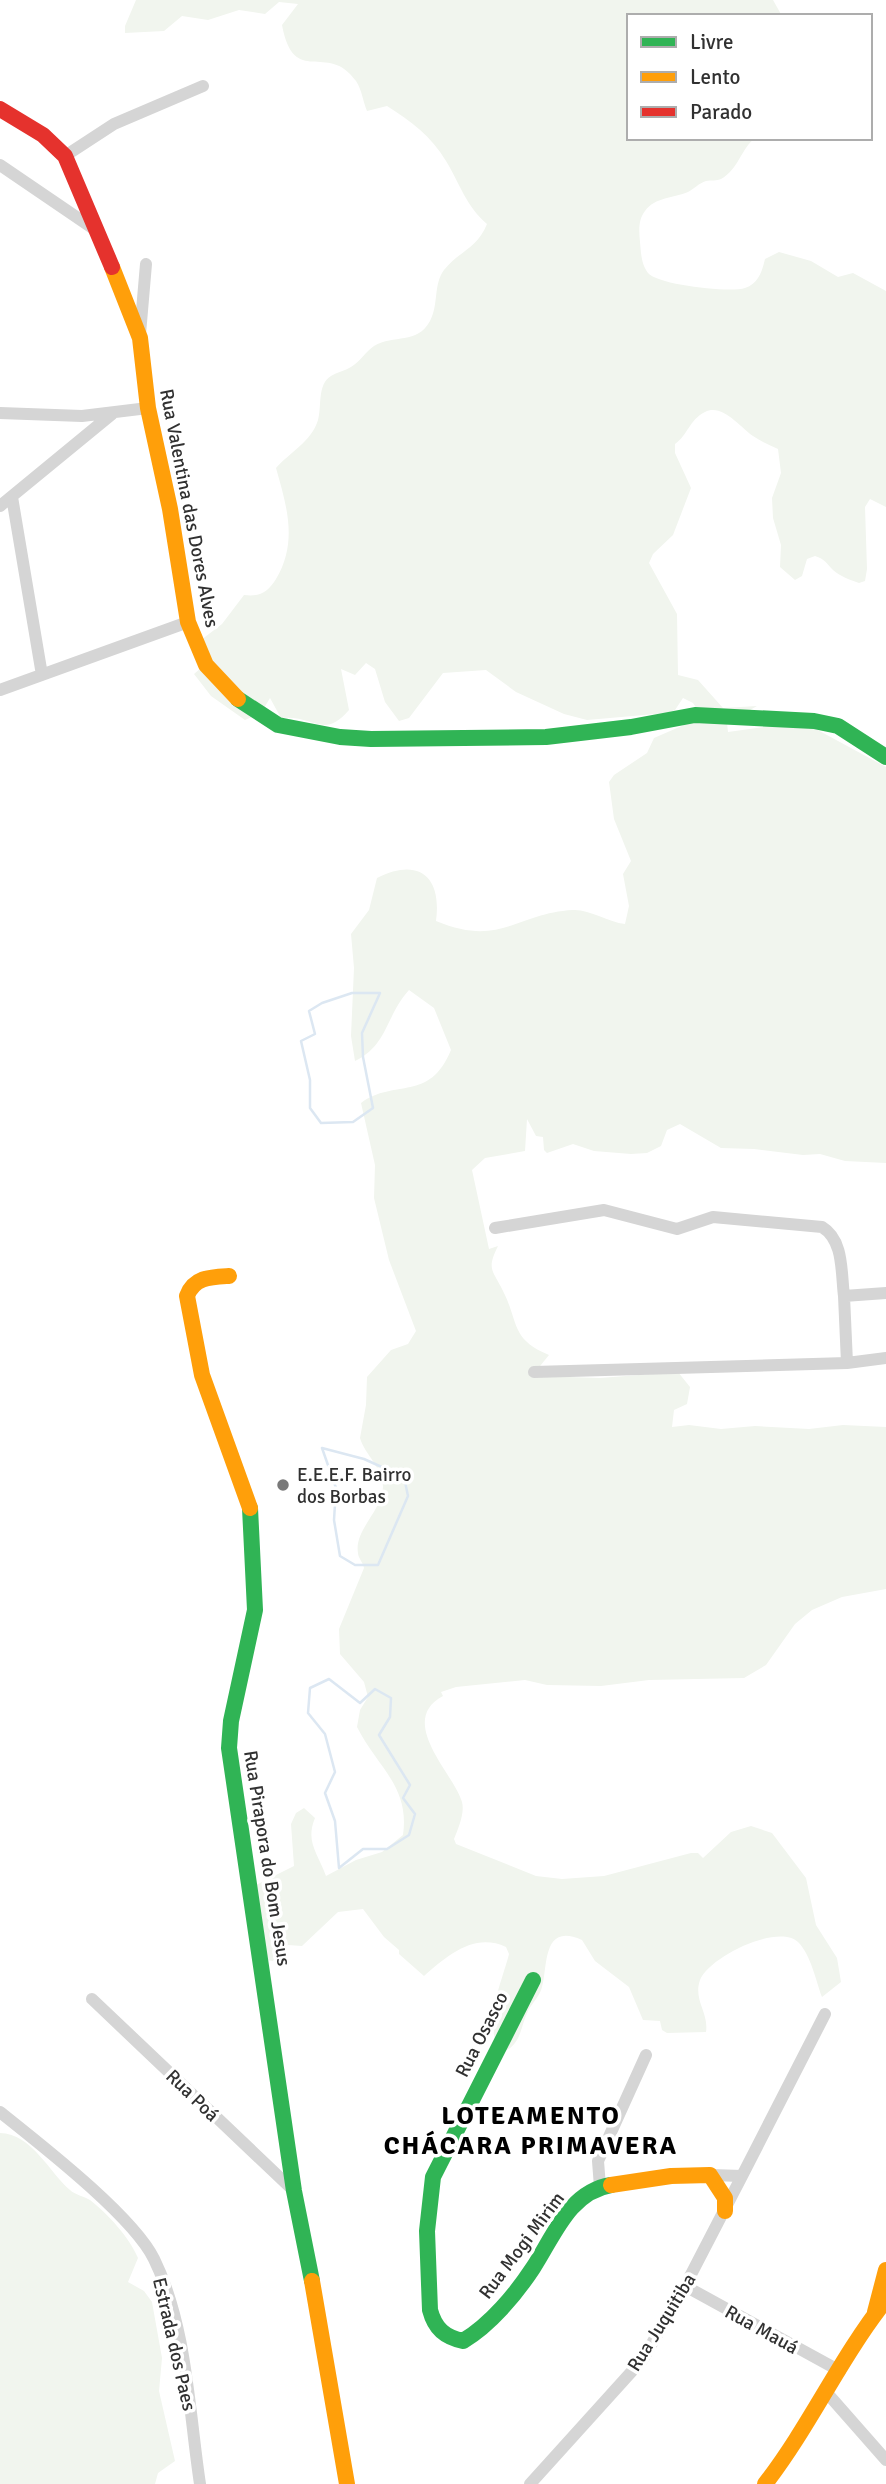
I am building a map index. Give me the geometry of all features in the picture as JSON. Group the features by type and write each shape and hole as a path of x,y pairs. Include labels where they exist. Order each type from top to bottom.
{"street":[{"path":"65,156 114,124 203,86"},
{"name":"Rua Valentina das Dores Alves","path":"0,109 43,135 65,156 140,338 148,408 170,509 188,622 206,665 243,705 261,717 301,730 371,739 546,737 631,727 685,716 721,715 814,721 838,726 886,757"},
{"path":"0,165 94,229"},
{"path":"140,338 146,264"},
{"path":"0,413 52,416 113,414 148,408"},
{"path":"0,506 113,414"},
{"path":"12,497 42,675"},
{"path":"0,690 188,622"},
{"path":"495,1228 594,1210 614,1212 677,1229 713,1217 822,1227 834,1238 844,1296 847,1363"},
{"name":"Rua Pirapora do Bom Jesus","path":"229,1276 203,1278 190,1287 187,1296 202,1374 253,1515 255,1610 231,1721 229,1748 268,1998 294,2191 326,2353 347,2484"},
{"path":"844,1296 886,1293"},
{"path":"534,1371 847,1363 886,1359"},
{"name":"Rua Osasco","path":"447,2145 533,1980"},
{"name":"Rua Poá","path":"92,1999 294,2191"},
{"path":"741,2176 825,2014"},
{"path":"600,2187 597,2161 646,2055"},
{"name":"Estrada dos Paes","path":"0,2112 121,2218 154,2258 166,2291 180,2346 200,2484"},
{"name":"Rua Mogi Mirim","path":"447,2145 433,2177 429,2201 428,2286 433,2321 446,2337 454,2341 463,2341 480,2331 532,2270 565,2214 579,2200 600,2187 671,2176 741,2176"},
{"path":"710,2175 725,2198 725,2211"},
{"name":"Rua Juquitiba","path":"530,2484 643,2359 685,2287 741,2176"},
{"path":"875,2314 886,2270"},
{"name":"Rua Mauá","path":"685,2287 840,2371"},
{"path":"765,2484 795,2447 886,2300"},
{"path":"827,2393 886,2460"}],"shaded area":[{"path":"136,0 773,0 781,14 627,14 627,140 753,140 732,170 721,179 706,181 688,192 659,200 649,206 641,218 639,230 644,266 648,273 665,281 695,287 737,289 754,283 765,259 779,252 811,261 838,277 853,273 886,291 886,507 870,499 865,507 865,581 859,583 845,578 815,556 807,559 802,576 795,580 780,567 781,545 773,518 772,498 781,473 778,449 756,438 724,413 711,410 695,419 675,444 675,453 691,488 673,535 653,554 649,563 677,614 678,675 698,680 723,708 757,706 727,723 728,732 779,725 814,728 886,767 886,1163 845,1161 820,1154 721,1148 680,1124 667,1130 661,1146 647,1153 594,1151 573,1144 547,1153 544,1150 543,1137 536,1136 527,1119 525,1151 485,1158 472,1170 489,1249 498,1246 492,1260 494,1274 508,1302 517,1329 528,1343 549,1355 536,1371 539,1376 600,1378 678,1372 690,1387 687,1404 674,1410 672,1427 886,1427 886,1589 842,1597 812,1610 795,1624 766,1665 744,1678 649,1680 601,1686 547,1685 525,1680 456,1687 441,1692 443,1696 430,1707 425,1719 426,1733 432,1748 457,1790 463,1806 454,1839 456,1844 536,1876 562,1879 604,1876 691,1853 698,1853 703,1858 731,1832 751,1826 772,1833 806,1878 816,1925 837,1958 841,1982 822,1997 810,1961 798,1942 788,1937 761,1940 745,1945 716,1962 700,1980 698,1994 706,2032 667,2033 662,2030 660,2021 643,2020 629,1987 595,1961 582,1940 569,1936 560,1937 553,1941 549,1949 541,1990 528,2011 517,2040 503,2052 496,2042 493,2018 509,1954 506,1947 483,1942 472,1944 452,1954 424,1976 399,1954 399,1950 384,1937 363,1909 338,1912 302,1946 288,1945 273,1961 260,1959 254,1886 294,1866 291,1824 296,1813 304,1808 315,1818 312,1841 326,1876 356,1860 382,1852 403,1835 402,1803 397,1790 357,1727 360,1710 368,1697 364,1682 340,1654 339,1629 364,1568 358,1555 360,1536 378,1504 383,1487 380,1474 360,1438 366,1405 367,1377 391,1350 408,1344 416,1331 389,1260 374,1198 375,1165 361,1103 386,1092 422,1083 442,1066 451,1050 434,1008 409,990 374,1047 355,1061 351,1036 354,968 351,934 369,910 377,878 405,870 424,875 431,883 437,906 436,921 458,928 493,930 553,912 573,910 585,911 625,924 629,906 623,874 631,861 614,819 609,782 614,775 647,753 654,738 684,725 697,709 693,703 683,698 675,710 667,713 587,720 564,714 516,692 486,670 443,673 409,718 399,721 385,702 375,669 366,663 355,675 341,669 349,710 340,719 325,725 281,718 270,698 261,713 245,720 211,696 194,674 201,668 201,640 222,624 244,595 255,595 267,590 283,565 289,538 288,524 276,468 306,440 315,427 324,384 331,376 354,365 374,346 412,336 425,328 433,315 438,282 444,270 473,245 487,224 468,202 440,152 420,130 387,106 367,111 356,81 345,69 334,64 303,60 295,55 287,44 282,25 298,4 279,2 265,14 239,10 208,20 182,16 164,31 125,33 125,26"},
{"path":"0,2133 11,2135 31,2147 70,2190 97,2206 124,2234 138,2258 128,2282 144,2291 152,2302 162,2358 159,2391 175,2461 158,2473 155,2484 0,2484"}],"waterway":[{"path":"352,993 380,993 362,1033 363,1057 373,1108 353,1122 321,1123 310,1108 310,1080 301,1041 315,1034 309,1011 322,1003 352,993"},
{"path":"322,1448 364,1459 404,1477 408,1496 378,1565 355,1565 340,1556 334,1520 336,1488 322,1448"},
{"path":"329,1679 360,1703 375,1689 391,1698 390,1717 379,1735 410,1785 403,1798 415,1814 409,1835 387,1849 363,1849 339,1868 335,1821 325,1793 335,1772 325,1734 308,1713 310,1688 329,1679"}],"traffic: fast":[{"path":"238,699 278,725 340,737 371,739 546,737 631,727 695,715 814,721 838,726 886,757"},
{"path":"250,1508 255,1610 231,1721 229,1748 294,2191 312,2281"},
{"path":"533,1980 433,2177 427,2231 430,2310 438,2327 451,2337 463,2341 483,2326 519,2288 573,2206 596,2189 611,2185"}],"traffic: slow":[{"path":"112,267 140,338 148,408 170,509 188,622 206,665 238,699"},
{"path":"229,1276 199,1282 187,1296 202,1375 250,1508"},
{"path":"611,2185 671,2176 710,2175 725,2198 725,2211"},
{"path":"875,2312 886,2270"},
{"path":"312,2281 347,2484"},
{"path":"765,2484 869,2322 886,2300"}],"traffic: jam":[{"path":"0,109 43,135 65,156 112,267"}],"place":[{"name":"E.E.E.F. Bairro dos Borbas","path":"283,1485"}],"district":[{"name":"LOTEAMENTO CHÁCARA PRIMAVERA","path":"531,2130"}]}
